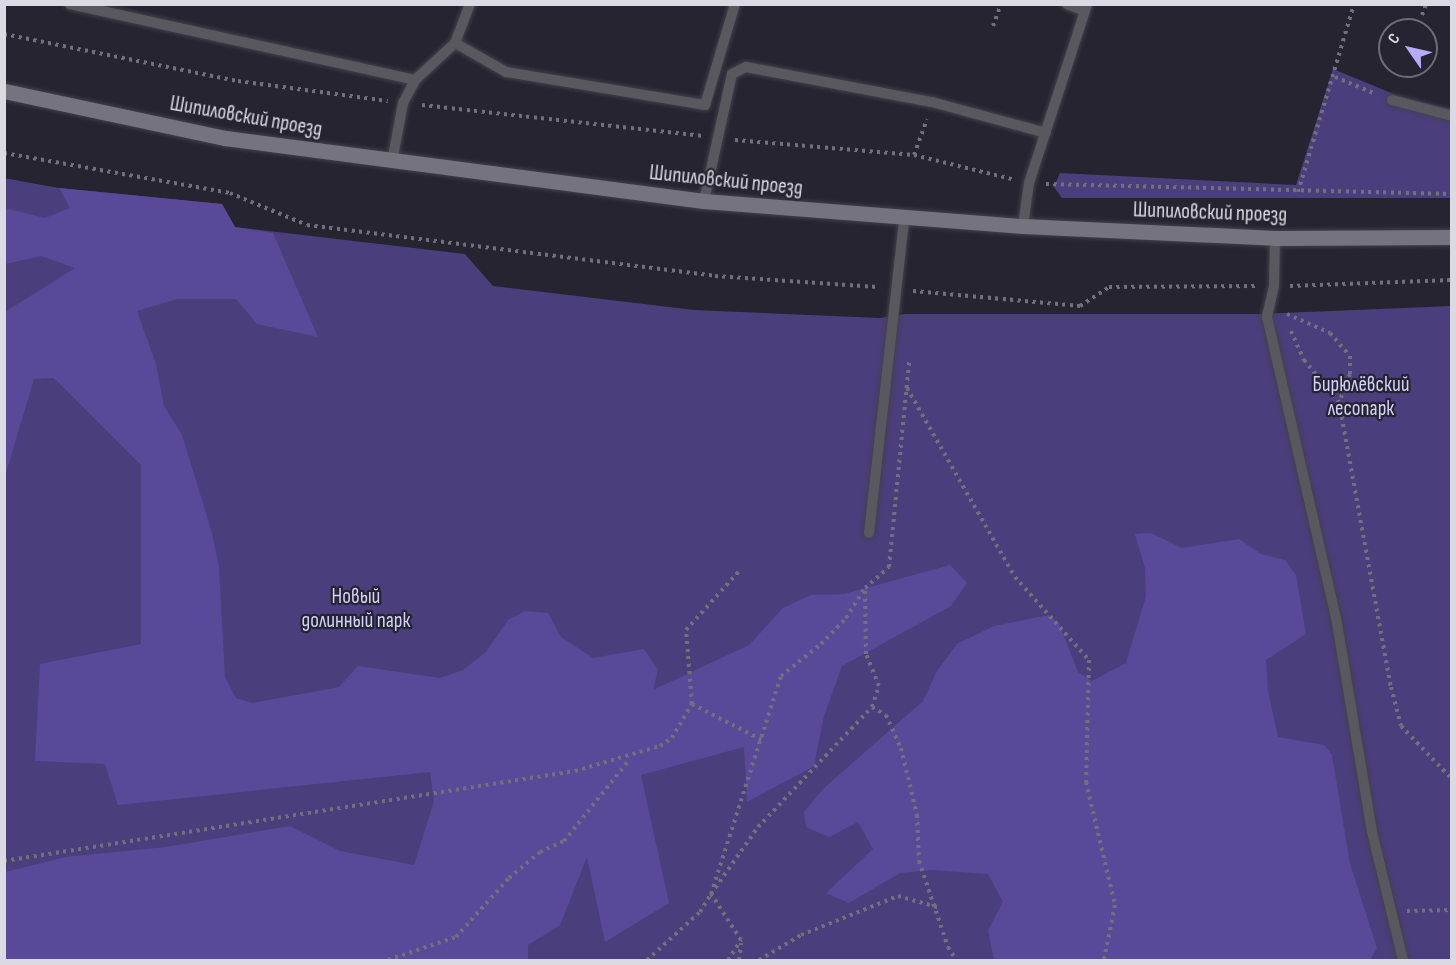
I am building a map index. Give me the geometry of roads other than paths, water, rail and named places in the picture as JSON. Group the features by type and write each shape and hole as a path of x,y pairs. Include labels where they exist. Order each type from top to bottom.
{"main road":[{"name":"Шипиловский проезд","path":"4,91 225,138 392,162 704,201 904,219 1023,226 1275,238 1452,237"}],"lane":[{"path":"70,4 415,80"},
{"path":"392,162 403,103 415,80 455,43 470,4"},
{"path":"455,43 506,72 705,105 735,4"},
{"path":"1023,226 1029,183 1086,8 1066,4"},
{"path":"704,201 715,138 732,74 746,67 932,102 1046,133"},
{"path":"1392,100 1452,116"},
{"path":"869,533 891,315 897,289 904,219"},
{"path":"1275,238 1274,286 1268,317 1337,623 1372,832 1393,911 1403,960"}],"park label":[{"name":"Бирюлёвский лесопарк","path":"1361,397"},
{"name":"Новый долинный парк","path":"356,609"}]}
